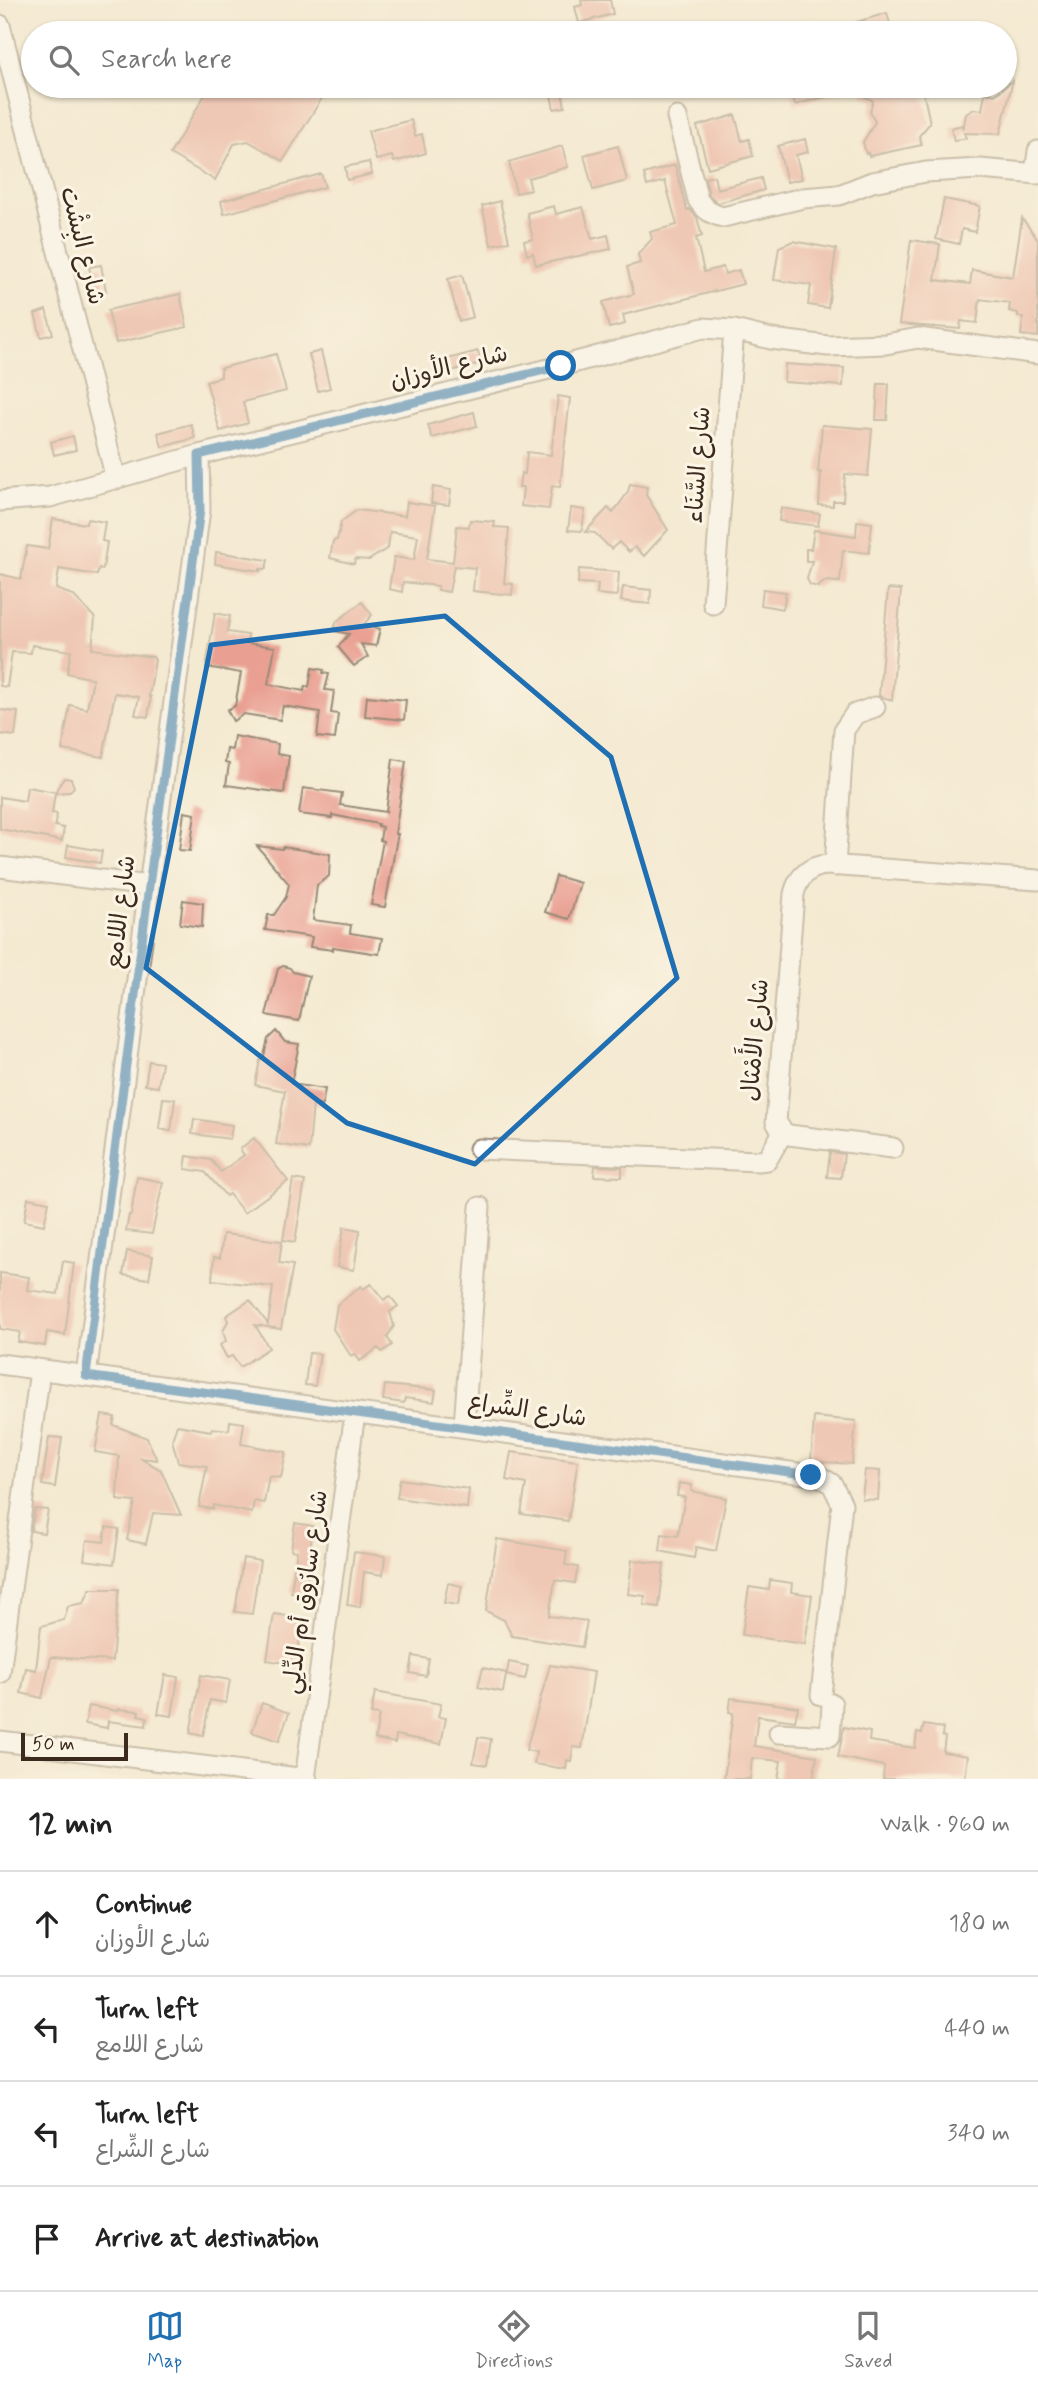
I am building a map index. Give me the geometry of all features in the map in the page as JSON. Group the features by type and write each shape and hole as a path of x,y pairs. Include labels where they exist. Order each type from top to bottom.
{"street":[{"name":"شارع البِشْت","path":"0,25 116,479"},
{"path":"677,117 698,200 712,214 723,217 803,198 839,195 872,182 926,172 981,169 1036,174 1038,151"},
{"name":"شارع الأوزان","path":"0,500 50,497 199,455 549,369 703,328 734,330 799,344 857,346 918,338 1038,354"},
{"name":"شارع السَّنَاء","path":"713,604 734,330"},
{"name":"شارع اللامع","path":"86,1376 200,510 199,455"},
{"path":"835,866 844,730 855,714 875,707"},
{"name":"شارع الأَمْثال","path":"893,1148 795,1137 783,1132 774,1116 794,894 799,880 808,870 821,865 1038,880"},
{"path":"0,867 149,886"},
{"path":"479,1149 758,1161 766,1160 772,1154 783,1132"},
{"path":"464,1426 480,1207"},
{"name":"شارع الشِّراع","path":"0,1364 464,1426 811,1475 826,1480 840,1497 842,1511 826,1699 830,1737 779,1733"},
{"path":"0,1672 40,1370"},
{"name":"شارع سارُوق أم الدِّلِي","path":"306,1779 355,1413"},
{"path":"0,1741 306,1779"}],"highlighted area":[{"path":"445,616 611,757 677,978 475,1164 347,1123 146,968 211,645"}],"building":[{"path":"581,0 610,0 613,14 578,21 575,7 582,5"},
{"path":"887,13 889,21 860,21"},
{"path":"203,98 322,98 283,161 248,141 234,144 215,180 170,154"},
{"path":"552,98 563,98 565,107 554,109"},
{"path":"793,98 820,98 795,105"},
{"path":"868,98 925,98 930,123 919,136 922,145 869,156 866,154 863,142 875,122 870,112 873,101"},
{"path":"984,98 1009,98 1000,134 964,133 966,138 954,141 951,128 962,125 963,130 966,114 974,109 982,110"},
{"path":"735,115 742,141 749,139 753,156 708,168 697,126"},
{"path":"411,120 415,136 422,134 426,153 394,162 392,156 376,160 368,131"},
{"path":"805,139 808,152 796,155 802,179 787,182 778,146"},
{"path":"562,146 568,167 528,178 531,190 516,193 509,162"},
{"path":"618,146 627,181 593,190 584,155"},
{"path":"369,162 372,174 347,180 345,167"},
{"path":"675,165 687,210 697,217 702,236 696,238 704,272 723,267 725,274 739,270 743,284 623,315 625,324 609,328 603,302 634,294 627,267 640,263 638,254 652,239 650,232 677,225 665,181 647,186 644,174"},
{"path":"321,174 325,187 224,214 221,201"},
{"path":"714,176 717,189 761,178 764,190 718,203 709,195 705,178"},
{"path":"944,199 980,206 975,232 962,229 959,244 936,239"},
{"path":"500,201 509,241 491,245 482,206"},
{"path":"554,206 556,214 583,207 592,239 608,235 611,249 536,265 533,253 527,255 524,241 533,239 527,213"},
{"path":"1022,218 1038,240 1038,337 1021,335 1023,317 1009,311 1010,303 980,299 977,323 961,321 960,329 899,324 911,240 940,244 935,280 970,284 972,270 1013,277"},
{"path":"793,241 836,249 828,308 808,305 811,285 774,280 779,247"},
{"path":"101,265 106,291 95,294 89,267"},
{"path":"462,275 473,317 459,321 448,279"},
{"path":"180,294 187,327 116,343 108,310"},
{"path":"46,310 53,334 41,337 35,314"},
{"path":"321,351 330,388 318,391 309,354"},
{"path":"478,351 481,363 451,371 448,359"},
{"path":"276,354 286,391 243,402 248,423 220,431 206,381 221,377 221,368"},
{"path":"785,364 844,368 843,386 784,382"},
{"path":"878,384 889,384 887,420 876,420"},
{"path":"558,396 570,398 560,487 552,486 549,509 521,506 523,487 519,487 521,473 525,474 527,452 551,455"},
{"path":"474,412 477,426 432,438 428,425"},
{"path":"191,424 195,438 162,447 158,433"},
{"path":"822,425 872,429 868,476 845,474 843,501 833,501 833,506 819,505 821,472 818,472"},
{"path":"73,436 76,450 54,455 51,442"},
{"path":"630,484 647,487 646,495 668,530 644,556 635,547 629,552 619,542 611,549 595,533 585,532 608,508 613,513 628,492"},
{"path":"433,487 451,490 449,505 431,503"},
{"path":"407,502 435,506 427,559 453,562 457,526 469,527 470,520 495,522 494,527 509,528 504,583 513,584 512,595 473,591 475,568 454,566 449,592 438,590 438,586 403,582 402,592 389,589 394,557 414,560 418,536 390,532 388,548 369,560 355,559 354,564 330,558 341,522 357,510 405,516"},
{"path":"571,508 585,510 582,531 568,530"},
{"path":"781,508 820,514 818,526 779,521"},
{"path":"53,519 86,524 87,519 105,522 102,541 107,542 103,569 99,568 97,575 59,569 56,589 73,595 95,618 92,649 153,657 155,660 148,717 135,715 139,697 115,693 103,757 62,750 70,705 87,709 93,679 67,673 71,651 32,645 31,653 12,652 7,687 0,686 0,574 21,579 27,546 48,549"},
{"path":"857,521 872,523 869,553 843,550 840,582 825,581 818,587 810,585 807,579 812,561 806,561 806,549 811,549 814,530 856,536"},
{"path":"216,552 268,560 266,569 260,571 215,564"},
{"path":"579,569 619,572 617,596 597,594 598,584 578,583"},
{"path":"623,587 651,590 650,604 621,601"},
{"path":"763,589 786,592 783,609 761,605"},
{"path":"888,589 901,590 892,700 879,696"},
{"path":"362,602 372,615 364,624 380,629 376,646 361,644 368,657 354,666 338,647 349,634 334,631 336,622"},
{"path":"215,613 230,616 227,632 248,635 247,643 275,647 268,684 304,691 305,686 309,687 312,668 324,670 323,673 329,674 325,690 334,691 331,713 338,714 335,739 317,737 320,712 283,706 280,720 244,714 233,721 227,710 235,706 241,673 206,667"},
{"path":"367,696 406,700 404,720 365,716"},
{"path":"0,710 18,712 15,736 0,734"},
{"path":"234,736 278,744 277,754 289,756 284,793 226,785 229,764 225,763 227,749 232,750"},
{"path":"393,759 406,761 395,834 398,834 385,907 371,905 383,841 380,840 382,827 332,815 332,818 299,814 303,788 342,793 340,805 386,812"},
{"path":"64,778 71,779 74,787 69,792 55,793 52,813 57,814 55,826 64,828 62,841 0,829 0,797 25,801 27,787 55,792"},
{"path":"184,812 195,814 190,851 179,850"},
{"path":"68,845 102,851 100,863 66,857"},
{"path":"257,846 330,854 329,876 317,885 313,920 351,925 350,933 382,938 379,954 333,947 333,950 310,947 312,937 265,930 268,915 274,915 286,897 289,884"},
{"path":"556,876 580,883 569,919 545,912"},
{"path":"183,900 203,903 202,927 180,924"},
{"path":"283,966 309,976 299,1021 266,1015 278,969"},
{"path":"276,1031 285,1042 299,1044 291,1084 325,1089 322,1106 313,1104 309,1149 276,1144 285,1091 255,1085 268,1039"},
{"path":"149,1061 162,1063 158,1087 145,1085"},
{"path":"163,1098 175,1099 171,1131 159,1129"},
{"path":"194,1119 232,1125 230,1139 192,1134"},
{"path":"254,1138 288,1181 244,1213 229,1194 226,1196 205,1172 185,1169 187,1156 211,1160 221,1172 244,1155 240,1149"},
{"path":"830,1152 844,1154 841,1178 827,1177"},
{"path":"595,1166 622,1167 622,1177 594,1176"},
{"path":"137,1177 163,1182 152,1234 126,1231"},
{"path":"293,1179 305,1181 295,1242 283,1240"},
{"path":"28,1198 49,1202 44,1225 24,1221"},
{"path":"344,1227 360,1230 354,1270 337,1267"},
{"path":"223,1234 282,1241 279,1263 293,1265 281,1329 255,1325 269,1348 240,1367 232,1356 227,1358 220,1345 226,1341 223,1331 228,1321 226,1316 250,1300 268,1324 273,1287 212,1280 214,1257 220,1258"},
{"path":"127,1251 153,1256 149,1279 123,1275"},
{"path":"63,1261 74,1263 65,1335 47,1332 45,1346 18,1342 20,1332 0,1329 0,1273 29,1277 27,1290 58,1294"},
{"path":"371,1284 384,1300 390,1296 398,1306 390,1312 394,1326 387,1337 392,1345 382,1352 378,1348 360,1361 355,1354 351,1356 333,1329 337,1305 361,1286 363,1289"},
{"path":"309,1353 320,1354 315,1386 305,1385"},
{"path":"385,1385 436,1390 434,1402 405,1398 404,1403 383,1400"},
{"path":"102,1415 115,1417 113,1425 147,1438 157,1460 140,1458 161,1470 181,1515 153,1513 146,1544 127,1540 135,1502 117,1500 119,1456 95,1452"},
{"path":"814,1417 856,1421 852,1464 811,1461"},
{"path":"230,1421 244,1423 241,1444 286,1452 281,1478 269,1476 264,1503 254,1501 252,1513 213,1505 213,1509 199,1507 207,1466 178,1462 172,1440 177,1425 211,1431 212,1428 229,1430"},
{"path":"49,1437 62,1438 55,1487 42,1485"},
{"path":"511,1452 578,1461 568,1521 521,1514 526,1484 506,1480"},
{"path":"865,1470 880,1471 878,1500 862,1499"},
{"path":"400,1479 469,1489 467,1508 397,1498"},
{"path":"679,1483 692,1485 691,1491 726,1498 716,1551 696,1547 694,1558 660,1551 662,1534 678,1536 685,1497 677,1496"},
{"path":"35,1509 48,1510 44,1533 31,1531"},
{"path":"295,1523 313,1526 305,1594 291,1592 297,1551 291,1550"},
{"path":"106,1527 119,1529 114,1564 84,1560 87,1540 104,1542"},
{"path":"497,1539 567,1551 565,1565 578,1567 575,1583 555,1580 549,1616 587,1621 582,1647 512,1636 504,1620 486,1611"},
{"path":"354,1552 385,1556 383,1575 364,1572 360,1607 347,1605"},
{"path":"243,1558 260,1561 252,1614 235,1612"},
{"path":"632,1560 664,1564 659,1607 644,1605 645,1596 628,1594"},
{"path":"770,1580 792,1583 791,1592 812,1595 805,1644 742,1635 749,1587 769,1590"},
{"path":"448,1583 462,1586 458,1605 444,1603"},
{"path":"90,1589 119,1589 112,1661 51,1657 42,1698 21,1693 26,1668 36,1670 41,1626 64,1620 68,1606 84,1603"},
{"path":"274,1614 303,1618 296,1665 267,1660"},
{"path":"413,1656 429,1659 426,1676 410,1673"},
{"path":"509,1662 528,1666 525,1679 506,1675 503,1692 478,1687 483,1668 507,1673"},
{"path":"550,1665 594,1672 582,1748 573,1747 571,1761 567,1760 566,1769 534,1764 536,1752 526,1750"},
{"path":"165,1675 178,1677 172,1716 158,1714"},
{"path":"201,1675 230,1680 226,1703 210,1700 203,1736 190,1733"},
{"path":"375,1692 441,1704 438,1717 446,1718 441,1744 396,1735 395,1743 375,1739 379,1715 371,1714"},
{"path":"731,1698 798,1707 795,1721 758,1716 754,1746 817,1756 813,1779 778,1779 781,1761 752,1758 750,1779 724,1779 733,1713 729,1712"},
{"path":"262,1703 289,1713 279,1741 252,1732"},
{"path":"89,1706 139,1711 138,1715 147,1717 146,1726 108,1721 107,1728 85,1724"},
{"path":"924,1725 943,1728 943,1752 968,1756 965,1779 883,1779 884,1766 838,1757 844,1727 870,1732 869,1741 915,1748 917,1732 922,1733"},
{"path":"478,1737 491,1739 487,1765 473,1763"}],"route":[{"path":"561,366 199,455 200,510 86,1376 811,1475"}]}
